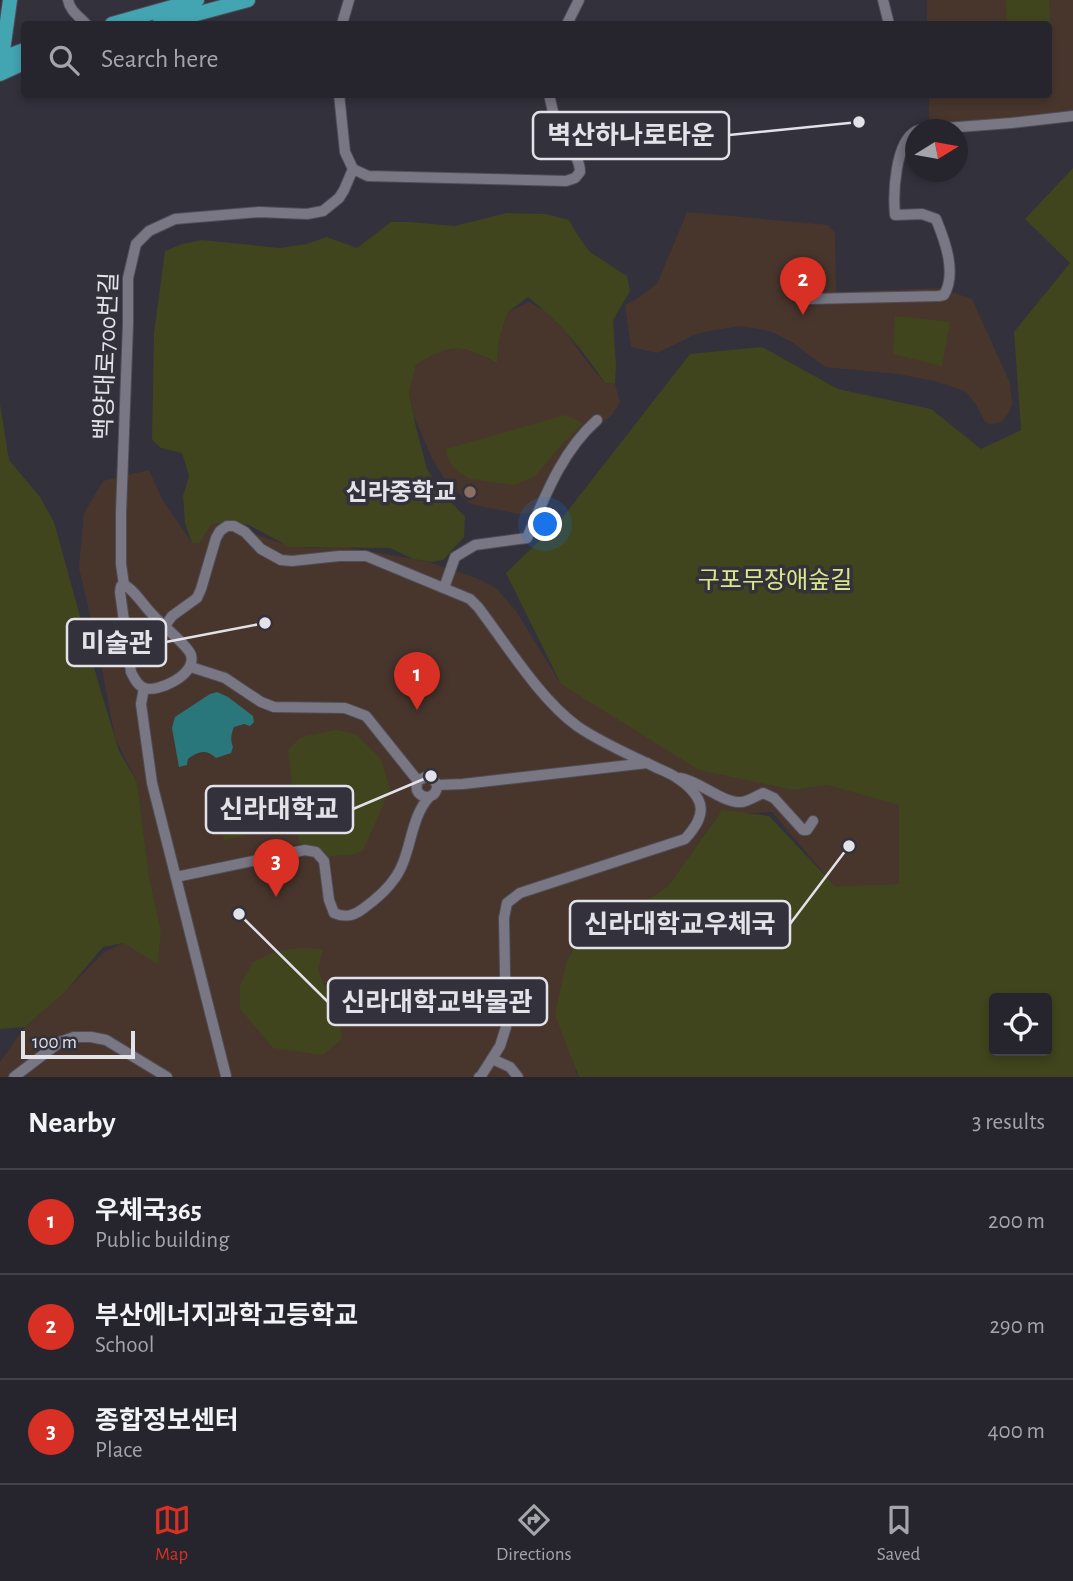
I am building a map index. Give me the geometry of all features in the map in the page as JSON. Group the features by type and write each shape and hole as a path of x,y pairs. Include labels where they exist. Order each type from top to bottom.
{"main road":[{"path":"1,66 10,0"},
{"path":"170,21 248,0"},
{"path":"122,21 192,1"},
{"path":"1,66 21,52"},
{"path":"1,66 21,63"}],"street":[{"path":"68,0 74,13 84,21"},
{"path":"343,21 349,0"},
{"path":"568,21 579,0"},
{"path":"883,0 888,21"},
{"path":"339,98 345,152 353,169 368,176 566,181 580,172 579,162 553,118 550,98"},
{"path":"968,126 1073,116"},
{"path":"808,299 939,296 947,292 946,249 936,219 922,214 895,215 894,199 900,150 905,140"},
{"name":"백양대로700번길","path":"144,688 131,672 120,592 121,586 124,585 121,564 128,278 136,244 149,231 175,219 249,213 307,214 323,211 339,198 353,169"},
{"path":"444,588 455,557 475,545 527,538 566,454 597,420"},
{"path":"164,627 172,616 197,598 216,538 227,526 234,526 261,549 281,560 366,556 470,599 558,710 579,727 612,746 677,778 699,801 701,812 694,829 685,839 520,893 507,903 504,918 506,1027 500,1046 479,1077"},
{"path":"124,585 129,587 192,656 191,667 186,674 154,689 144,688 141,704 152,783 225,1077 236,1077"},
{"path":"191,667 225,678 261,702 274,707 345,708 366,716 417,785 421,796 429,797"},
{"path":"437,785 647,763"},
{"path":"176,877 305,850 316,852 324,860 328,900 334,913 342,917 356,914 396,877 420,811 429,797 436,793 436,781 429,777 421,778 417,785 413,830"},
{"path":"677,778 689,779 737,802 744,802 763,793 774,798 803,830 807,830 813,821"},
{"path":"14,1077 61,1042 91,1037 106,1040 167,1077"},
{"path":"492,1059 510,1067 518,1077"}],"shaded area":[{"path":"927,0 1073,0 1073,113 968,123 968,119 930,119 929,98 1052,98 1052,21 927,21"},
{"path":"687,212 828,225 835,233 836,292 941,288 972,299 1010,383 1012,404 1009,412 1002,422 990,424 985,422 966,392 956,388 898,374 825,367 792,342 769,331 741,326 694,335 657,353 631,347 625,305 657,284"},
{"path":"529,302 544,310 565,331 605,383 615,384 620,402 613,414 591,433 572,456 542,511 518,514 471,504 448,485 432,458 414,416 409,393 416,365 440,351 460,348 497,363 499,340 508,312"},
{"path":"149,470 162,499 192,543 199,544 211,525 228,521 285,544 308,548 342,547 386,554 428,562 476,578 496,588 516,611 561,684 794,790 827,785 899,804 899,884 835,886 772,812 718,815 668,886 603,930 577,942 566,963 576,1073 579,1077 0,1077 0,1062 25,1027 66,991 103,953 123,943 158,963 161,931 149,876 137,782 115,738 79,568 84,513 103,481"}],"green space":[{"path":"1006,0 1049,0 1050,21 1007,21"},
{"name":"구포무장애숲길","path":"1073,168 1073,1077 579,1077 555,1015 566,963 577,942 598,933 668,886 722,810 769,816 835,886 899,884 899,805 827,785 794,790 699,770 561,684 506,573 559,522 690,354 762,347 838,389 931,409 981,449 1021,430 1014,332 1070,263 1025,219"},
{"path":"507,213 545,214 569,220 590,252 627,276 630,291 613,320 615,384 605,383 570,337 528,297 508,312 499,340 497,363 474,352 456,349 439,353 416,365 409,393 427,469 445,496 465,517 464,537 443,560 432,562 413,559 390,548 290,547 249,525 228,521 211,525 199,544 192,543 185,523 183,496 189,476 182,453 161,448 152,440 154,333 165,251 202,240 279,248 307,244 327,237 357,248 391,222 455,226"},
{"path":"895,316 950,322 942,366 893,354"},
{"path":"0,404 9,460 40,497 54,522 119,751 137,782 149,876 161,931 158,964 123,943 103,947 66,991 25,1027 0,1029"},
{"path":"565,415 583,423 535,476 514,485 470,479 458,472 449,461 446,449"},
{"path":"336,730 356,734 381,759 390,789 363,851 350,855 328,856 299,843 288,750 301,737"},
{"path":"277,785 285,828 224,840 216,796"},
{"path":"323,949 318,970 340,1025 342,1039 323,1055 273,1048 240,1009 240,985 253,962 277,951"}],"water":[{"path":"217,692 253,716 254,722 250,726 244,724 234,727 231,753 216,758 209,753 198,753 188,759 187,765 179,767 172,728 175,717"}],"place":[{"name":"벽산하나로타운","path":"859,122"},
{"name":"부산에너지과학고등학교","path":"803,315"},
{"name":"신라중학교","path":"470,492"},
{"name":"미술관","path":"265,623"},
{"name":"우체국365","path":"417,710"},
{"name":"신라대학교","path":"431,776"},
{"name":"신라대학교우체국","path":"849,846"},
{"name":"종합정보센터","path":"276,897"},
{"name":"신라대학교박물관","path":"239,914"}]}
